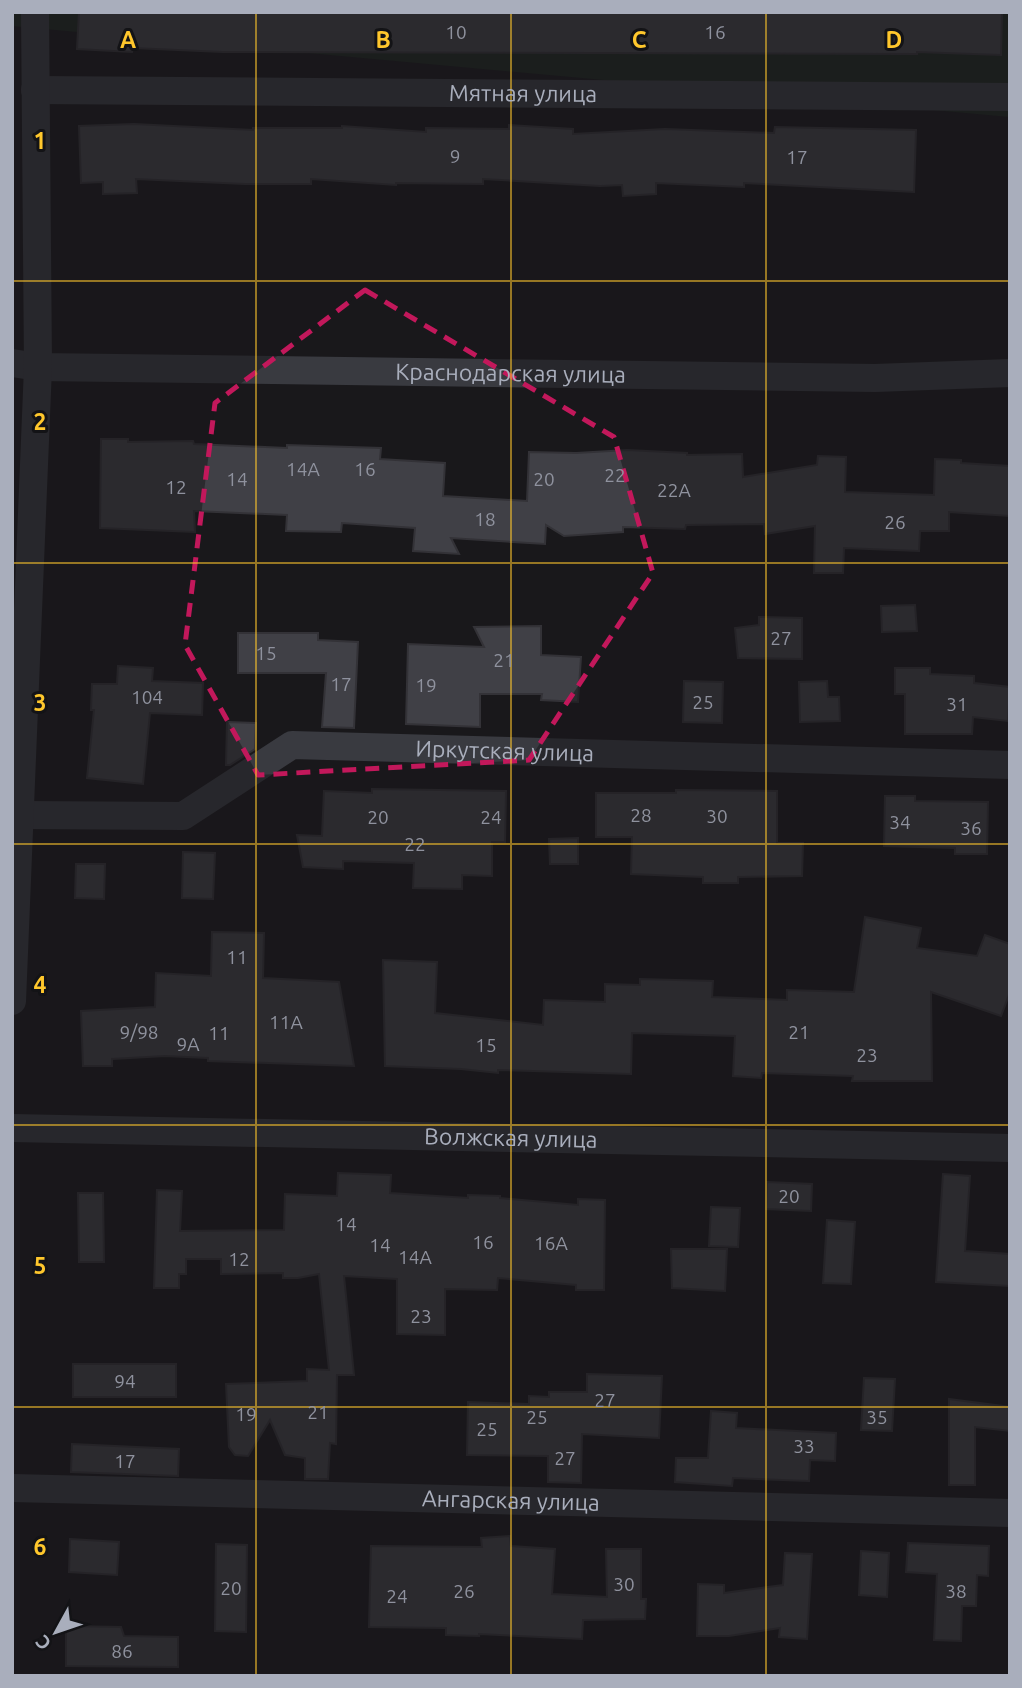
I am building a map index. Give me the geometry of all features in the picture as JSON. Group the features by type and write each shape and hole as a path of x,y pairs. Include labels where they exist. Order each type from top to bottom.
{"street":[{"path":"12,1001 20,816 25,365 35,90 35,12"},
{"name":"Мятная улица","path":"35,90 1010,97"},
{"name":"Краснодарская улица","path":"25,365 875,378 1010,373"},
{"name":"Иркутская улица","path":"20,816 183,816 292,745 1010,765"},
{"name":"Волжская улица","path":"12,1128 1010,1148"},
{"name":"Ангарская улица","path":"12,1488 1010,1513"}],"highlighted area":[{"path":"365,290 614,437 653,573 529,760 258,775 185,645 215,403"}],"shaded area":[{"path":"12,12 1010,12 1010,117 12,26"}],"building":[{"path":"79,12 1002,12 1001,55 917,52 223,52 133,48 132,52 77,49"},
{"path":"134,124 253,130 342,126 426,132 426,128 509,129 509,125 573,129 573,134 665,129 774,133 775,127 916,130 914,192 744,183 744,187 656,183 656,194 623,196 622,185 483,179 483,184 396,185 311,179 311,184 245,184 136,179 137,193 103,194 103,182 81,183 79,126"},
{"path":"101,439 128,439 128,442 193,441 194,444 287,448 287,445 381,448 380,459 445,463 443,496 527,501 529,452 627,450 687,455 742,454 743,477 817,465 818,456 846,457 845,492 934,495 935,459 961,460 961,463 1010,466 1010,516 949,512 949,531 920,531 919,551 844,548 843,573 814,573 815,526 765,534 764,524 686,525 685,529 623,527 623,532 564,536 546,525 545,544 451,538 459,554 413,551 415,528 342,523 341,532 286,531 287,515 194,511 195,532 100,528"},
{"path":"915,605 917,631 882,632 881,606"},
{"path":"759,617 802,618 802,659 738,658 735,628 759,625"},
{"path":"541,626 541,655 581,657 578,702 541,700 542,694 480,694 480,727 406,724 408,644 484,647 474,627"},
{"path":"238,633 318,633 318,640 358,642 354,728 322,727 326,673 238,673"},
{"path":"118,666 153,668 152,681 203,683 202,715 150,713 143,784 87,778 94,710 91,710 92,684 117,684"},
{"path":"895,668 930,668 930,674 974,676 974,683 1010,687 1008,721 973,717 972,734 905,734 905,694 895,694"},
{"path":"684,681 723,682 722,723 683,722"},
{"path":"827,681 828,697 839,697 840,721 800,722 799,682"},
{"path":"227,722 256,723 255,749 230,765 226,765"},
{"path":"372,789 506,791 505,842 492,842 492,876 462,875 462,889 413,888 414,863 343,861 343,869 303,867 297,835 322,836 324,791 372,793"},
{"path":"676,790 777,791 777,843 803,843 802,876 738,877 738,883 703,883 703,877 631,874 632,837 596,837 596,793 676,793"},
{"path":"885,796 915,796 915,801 988,802 987,854 955,854 955,848 884,846"},
{"path":"578,838 578,864 550,864 549,839"},
{"path":"183,852 215,853 213,899 182,898"},
{"path":"76,864 105,864 104,899 75,898"},
{"path":"865,917 921,928 917,948 977,956 985,935 1010,944 1010,992 1001,1016 931,992 932,1081 852,1081 853,1076 762,1073 761,1078 733,1076 735,1036 632,1033 631,1074 498,1070 498,1073 385,1066 383,960 437,962 435,1013 543,1025 544,1000 605,1002 605,984 640,985 640,979 713,981 712,997 787,1000 787,990 854,992"},
{"path":"212,932 264,933 263,978 339,982 354,1066 208,1061 208,1058 165,1056 112,1059 112,1066 83,1066 81,1011 155,1007 156,973 211,976"},
{"path":"338,1173 391,1175 390,1193 468,1198 468,1195 500,1196 578,1205 578,1199 605,1200 604,1290 576,1290 576,1285 498,1278 497,1290 445,1289 445,1335 397,1334 397,1279 344,1276 354,1375 337,1375 336,1444 330,1443 328,1479 305,1479 305,1458 285,1455 270,1420 248,1456 235,1455 229,1447 226,1384 307,1381 307,1369 329,1370 319,1274 283,1278 283,1273 221,1274 221,1259 186,1259 186,1274 179,1274 179,1288 154,1288 157,1190 182,1191 180,1231 284,1230 285,1194 337,1196"},
{"path":"943,1174 970,1176 965,1251 1010,1254 1010,1286 936,1282"},
{"path":"767,1182 812,1184 811,1211 766,1209"},
{"path":"78,1193 103,1193 104,1262 79,1262"},
{"path":"711,1207 740,1208 738,1247 709,1246"},
{"path":"827,1220 855,1222 851,1284 823,1283"},
{"path":"671,1249 727,1249 725,1291 672,1288"},
{"path":"73,1364 176,1364 176,1397 73,1397"},
{"path":"587,1374 662,1376 659,1438 582,1434 581,1483 548,1482 548,1456 467,1455 468,1402 529,1404 529,1396 549,1397 549,1392 587,1392"},
{"path":"864,1378 895,1379 892,1431 861,1430"},
{"path":"949,1399 1010,1407 1010,1431 975,1427 975,1485 949,1485"},
{"path":"711,1411 737,1413 736,1428 836,1433 835,1461 810,1460 809,1481 733,1478 732,1486 675,1482 676,1458 708,1458"},
{"path":"72,1444 179,1449 178,1476 71,1472"},
{"path":"510,1536 511,1546 555,1549 552,1594 607,1597 606,1549 641,1549 641,1599 646,1599 645,1619 583,1620 582,1639 446,1635 446,1628 369,1627 371,1546 482,1547 481,1538"},
{"path":"70,1539 119,1542 117,1575 69,1572"},
{"path":"908,1543 989,1546 988,1576 977,1575 976,1606 962,1606 961,1641 934,1640 937,1574 906,1572"},
{"path":"216,1544 247,1545 246,1632 215,1631"},
{"path":"861,1551 889,1553 887,1597 859,1595"},
{"path":"785,1553 812,1554 807,1639 779,1637 780,1628 729,1636 697,1636 698,1584 724,1585 724,1593 783,1585"},
{"path":"66,1626 121,1627 124,1636 178,1637 178,1667 66,1666"}]}
